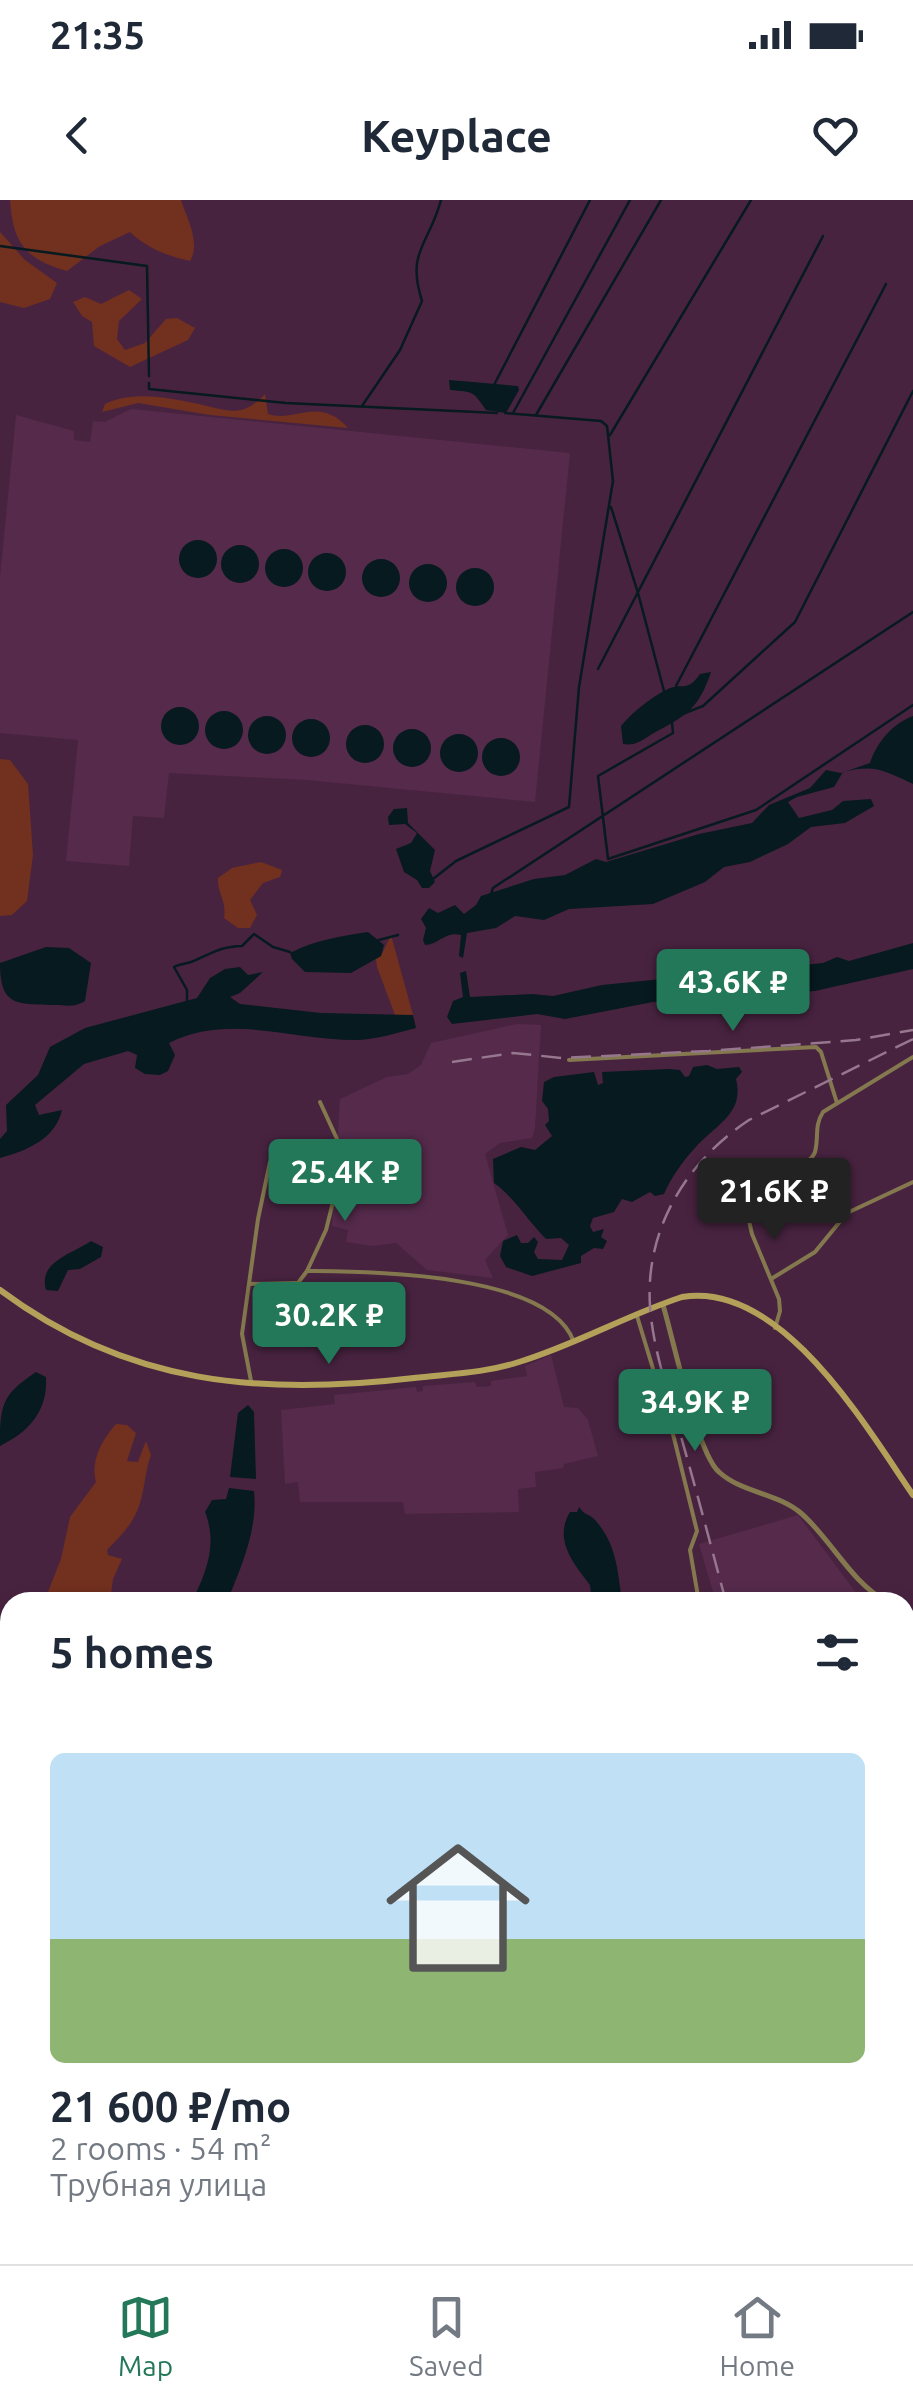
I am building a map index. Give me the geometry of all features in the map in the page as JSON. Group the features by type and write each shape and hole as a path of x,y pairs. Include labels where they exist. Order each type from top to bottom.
{"main road":[{"path":"0,1290 60,1329 127,1359 188,1377 252,1385 318,1386 518,1363 688,1296 710,1296 740,1306 796,1342 828,1374 913,1495"}],"street":[{"path":"569,1060 812,1046 821,1052 837,1104"},
{"path":"742,1186 807,1162 814,1152 819,1118 913,1057"},
{"path":"285,1340 298,1283 330,1216 336,1134 320,1102"},
{"path":"726,1160 742,1186 752,1234 780,1304 775,1328"},
{"path":"252,1385 242,1334 270,1162"},
{"path":"770,1279 815,1252 847,1213 913,1182"},
{"path":"307,1271 422,1277 505,1289 565,1324 574,1342"},
{"path":"250,1284 298,1283"},
{"path":"663,1305 698,1428 715,1468 727,1478 798,1511 872,1592"},
{"path":"637,1316 697,1531 690,1550 697,1592"}],"shaded area":[{"path":"10,200 181,200 192,231 193,254 190,261 165,254 130,232 100,246 67,271 41,261 24,247 14,228"},
{"path":"0,232 25,260 57,283 50,299 24,308 0,302"},
{"path":"129,290 142,299 119,321 117,339 125,350 145,343 166,319 177,318 195,328 188,340 130,367 94,346 92,322 82,316 73,302 85,297 101,304"},
{"path":"265,394 268,414 317,411 337,418 348,428 210,415 138,403 102,412 105,404 139,396 234,411 249,407"},
{"path":"131,409 570,453 535,802 307,780 169,773 164,818 133,816 129,866 66,861 78,740 0,733 0,577 16,415 74,431 74,440 90,442 93,421 105,422"},
{"path":"0,759 10,760 28,784 33,855 27,901 12,915 0,916"},
{"path":"261,862 282,870 280,877 263,883 250,900 257,915 250,928 238,928 224,918 218,878 232,868"},
{"path":"391,935 413,1015 395,1015 377,967 376,959"},
{"path":"517,1024 541,1025 535,1128 532,1138 500,1143 485,1154 508,1235 485,1260 493,1278 427,1270 396,1243 371,1246 346,1242 348,1230 332,1226 340,1099 387,1077 408,1074 421,1065 431,1043"},
{"path":"551,1355 564,1407 578,1408 588,1420 598,1456 564,1464 563,1468 535,1472 536,1487 518,1489 519,1512 405,1514 403,1502 300,1502 298,1482 285,1484 281,1410 335,1404 334,1395 416,1387 417,1392 423,1391 423,1386 475,1382 477,1387 491,1386 491,1381 527,1376 525,1366"},
{"path":"116,1424 127,1425 136,1433 127,1461 138,1462 146,1441 151,1455 137,1511 107,1550 108,1555 122,1559 111,1592 48,1592 61,1559 70,1517 96,1482 98,1451"},
{"path":"798,1515 856,1592 713,1592 699,1544"}],"water":[{"path":"449,380 518,386 519,390 506,413 486,410 472,394 450,390"},
{"path":"198,540 211,546 217,559 211,572 198,578 185,572 179,559 185,546"},
{"path":"240,545 253,551 259,564 253,577 240,583 227,577 221,564 227,551"},
{"path":"284,549 297,555 303,568 297,581 284,587 271,581 265,568 271,555"},
{"path":"327,553 340,559 346,572 340,585 327,591 314,585 308,572 314,559"},
{"path":"381,559 394,565 400,578 394,591 381,597 368,591 362,578 368,565"},
{"path":"428,564 441,570 447,583 441,596 428,602 415,596 409,583 415,570"},
{"path":"475,568 488,574 494,587 488,600 475,606 462,600 456,587 462,574"},
{"path":"711,672 701,696 689,711 641,741 623,744 621,726 642,706 666,690 687,685 700,674"},
{"path":"180,707 193,713 199,726 193,739 180,745 167,739 161,726 167,713"},
{"path":"224,711 237,717 243,730 237,743 224,749 211,743 205,730 211,717"},
{"path":"267,716 280,722 286,735 280,748 267,754 254,748 248,735 254,722"},
{"path":"913,716 913,784 879,770 845,772 870,763 886,735"},
{"path":"311,719 324,725 330,738 324,751 311,757 298,751 292,738 298,725"},
{"path":"365,725 378,731 384,744 378,757 365,763 352,757 346,744 352,731"},
{"path":"412,729 425,735 431,748 425,761 412,767 399,761 393,748 399,735"},
{"path":"459,734 472,740 478,753 472,766 459,772 446,766 440,753 446,740"},
{"path":"501,738 514,744 520,757 514,770 501,776 488,770 482,757 488,744"},
{"path":"826,770 843,772 834,787 788,802 799,818 832,810 843,801 871,799 874,806 845,823 811,827 788,844 750,862 724,867 705,882 653,904 569,909 544,920 515,916 496,928 467,933 463,958 459,956 461,935 425,945 426,928 421,919 429,908 438,913 455,905 464,914 481,896 534,879 565,875 596,859 606,862 699,834 752,823 769,805 810,788"},
{"path":"407,808 408,823 435,850 430,871 435,882 429,888 422,888 404,872 396,849 411,843 417,833 405,824 389,825 388,817 394,809"},
{"path":"368,932 384,945 381,956 351,973 305,972 290,953 319,942"},
{"path":"913,943 913,969 815,991 653,1002 565,1019 537,1014 452,1024 447,1017 453,1001 463,997 460,973 466,971 470,997 553,996 602,985 823,963 837,957 849,961"},
{"path":"46,947 69,948 91,963 85,1001 70,1006 29,1004 7,995 0,963"},
{"path":"240,967 248,975 263,972 230,997 240,1004 321,1013 413,1015 416,1028 355,1040 261,1030 215,1030 169,1043 175,1055 168,1071 160,1075 145,1074 135,1068 137,1055 128,1051 84,1064 35,1105 39,1115 62,1110 47,1136 0,1158 0,1139 7,1131 6,1105 38,1075 50,1047 85,1028 197,998 210,978 225,969"},
{"path":"707,1065 717,1069 739,1067 742,1072 736,1079 736,1101 726,1118 686,1159 664,1194 655,1196 650,1192 632,1202 622,1199 614,1212 593,1218 593,1232 604,1229 601,1237 607,1241 603,1249 594,1248 581,1256 581,1263 532,1276 506,1267 500,1256 503,1241 517,1235 521,1243 534,1237 538,1242 534,1252 538,1259 562,1260 569,1245 561,1238 546,1239 494,1183 493,1159 521,1147 535,1150 552,1136 545,1125 549,1121 548,1109 542,1101 544,1082 594,1072 598,1085 603,1083 602,1072 669,1069 680,1070 685,1077 693,1067"},
{"path":"91,1241 103,1247 101,1257 80,1269 68,1270 58,1291 46,1290 45,1280 51,1266"},
{"path":"36,1372 46,1377 40,1410 28,1427 0,1446 5,1403"},
{"path":"248,1405 254,1412 256,1479 230,1477 238,1413"},
{"path":"229,1488 254,1491 247,1548 231,1592 196,1592 210,1547 205,1512 212,1500 226,1499"},
{"path":"579,1507 603,1530 615,1560 620,1592 591,1592 568,1551 565,1522 570,1512 577,1512"}],"waterway":[{"path":"362,406 400,350 422,301 418,259 441,200"},
{"path":"494,385 590,200"},
{"path":"513,413 630,200"},
{"path":"536,415 661,200"},
{"path":"610,435 751,200"},
{"path":"598,669 823,236"},
{"path":"0,246 147,266 149,376"},
{"path":"676,686 886,284"},
{"path":"149,383 149,389 286,403 497,413"},
{"path":"685,713 703,706 795,622 913,391"},
{"path":"433,879 456,861 569,807 579,687 613,481 607,426 601,421 505,413"},
{"path":"611,507 664,691"},
{"path":"491,894 493,888 913,612"},
{"path":"672,723 673,733 598,776 608,859 756,810 913,705"},
{"path":"187,1000 187,990 176,966 220,949 242,946 254,934 273,947 290,952"},
{"path":"375,941 398,935"}],"railway":[{"path":"452,1062 513,1053 562,1058 709,1051 856,1040 913,1030"},
{"path":"723,1592 654,1338 650,1306 654,1250 674,1200 706,1156 726,1137 749,1120 913,1039"}]}
